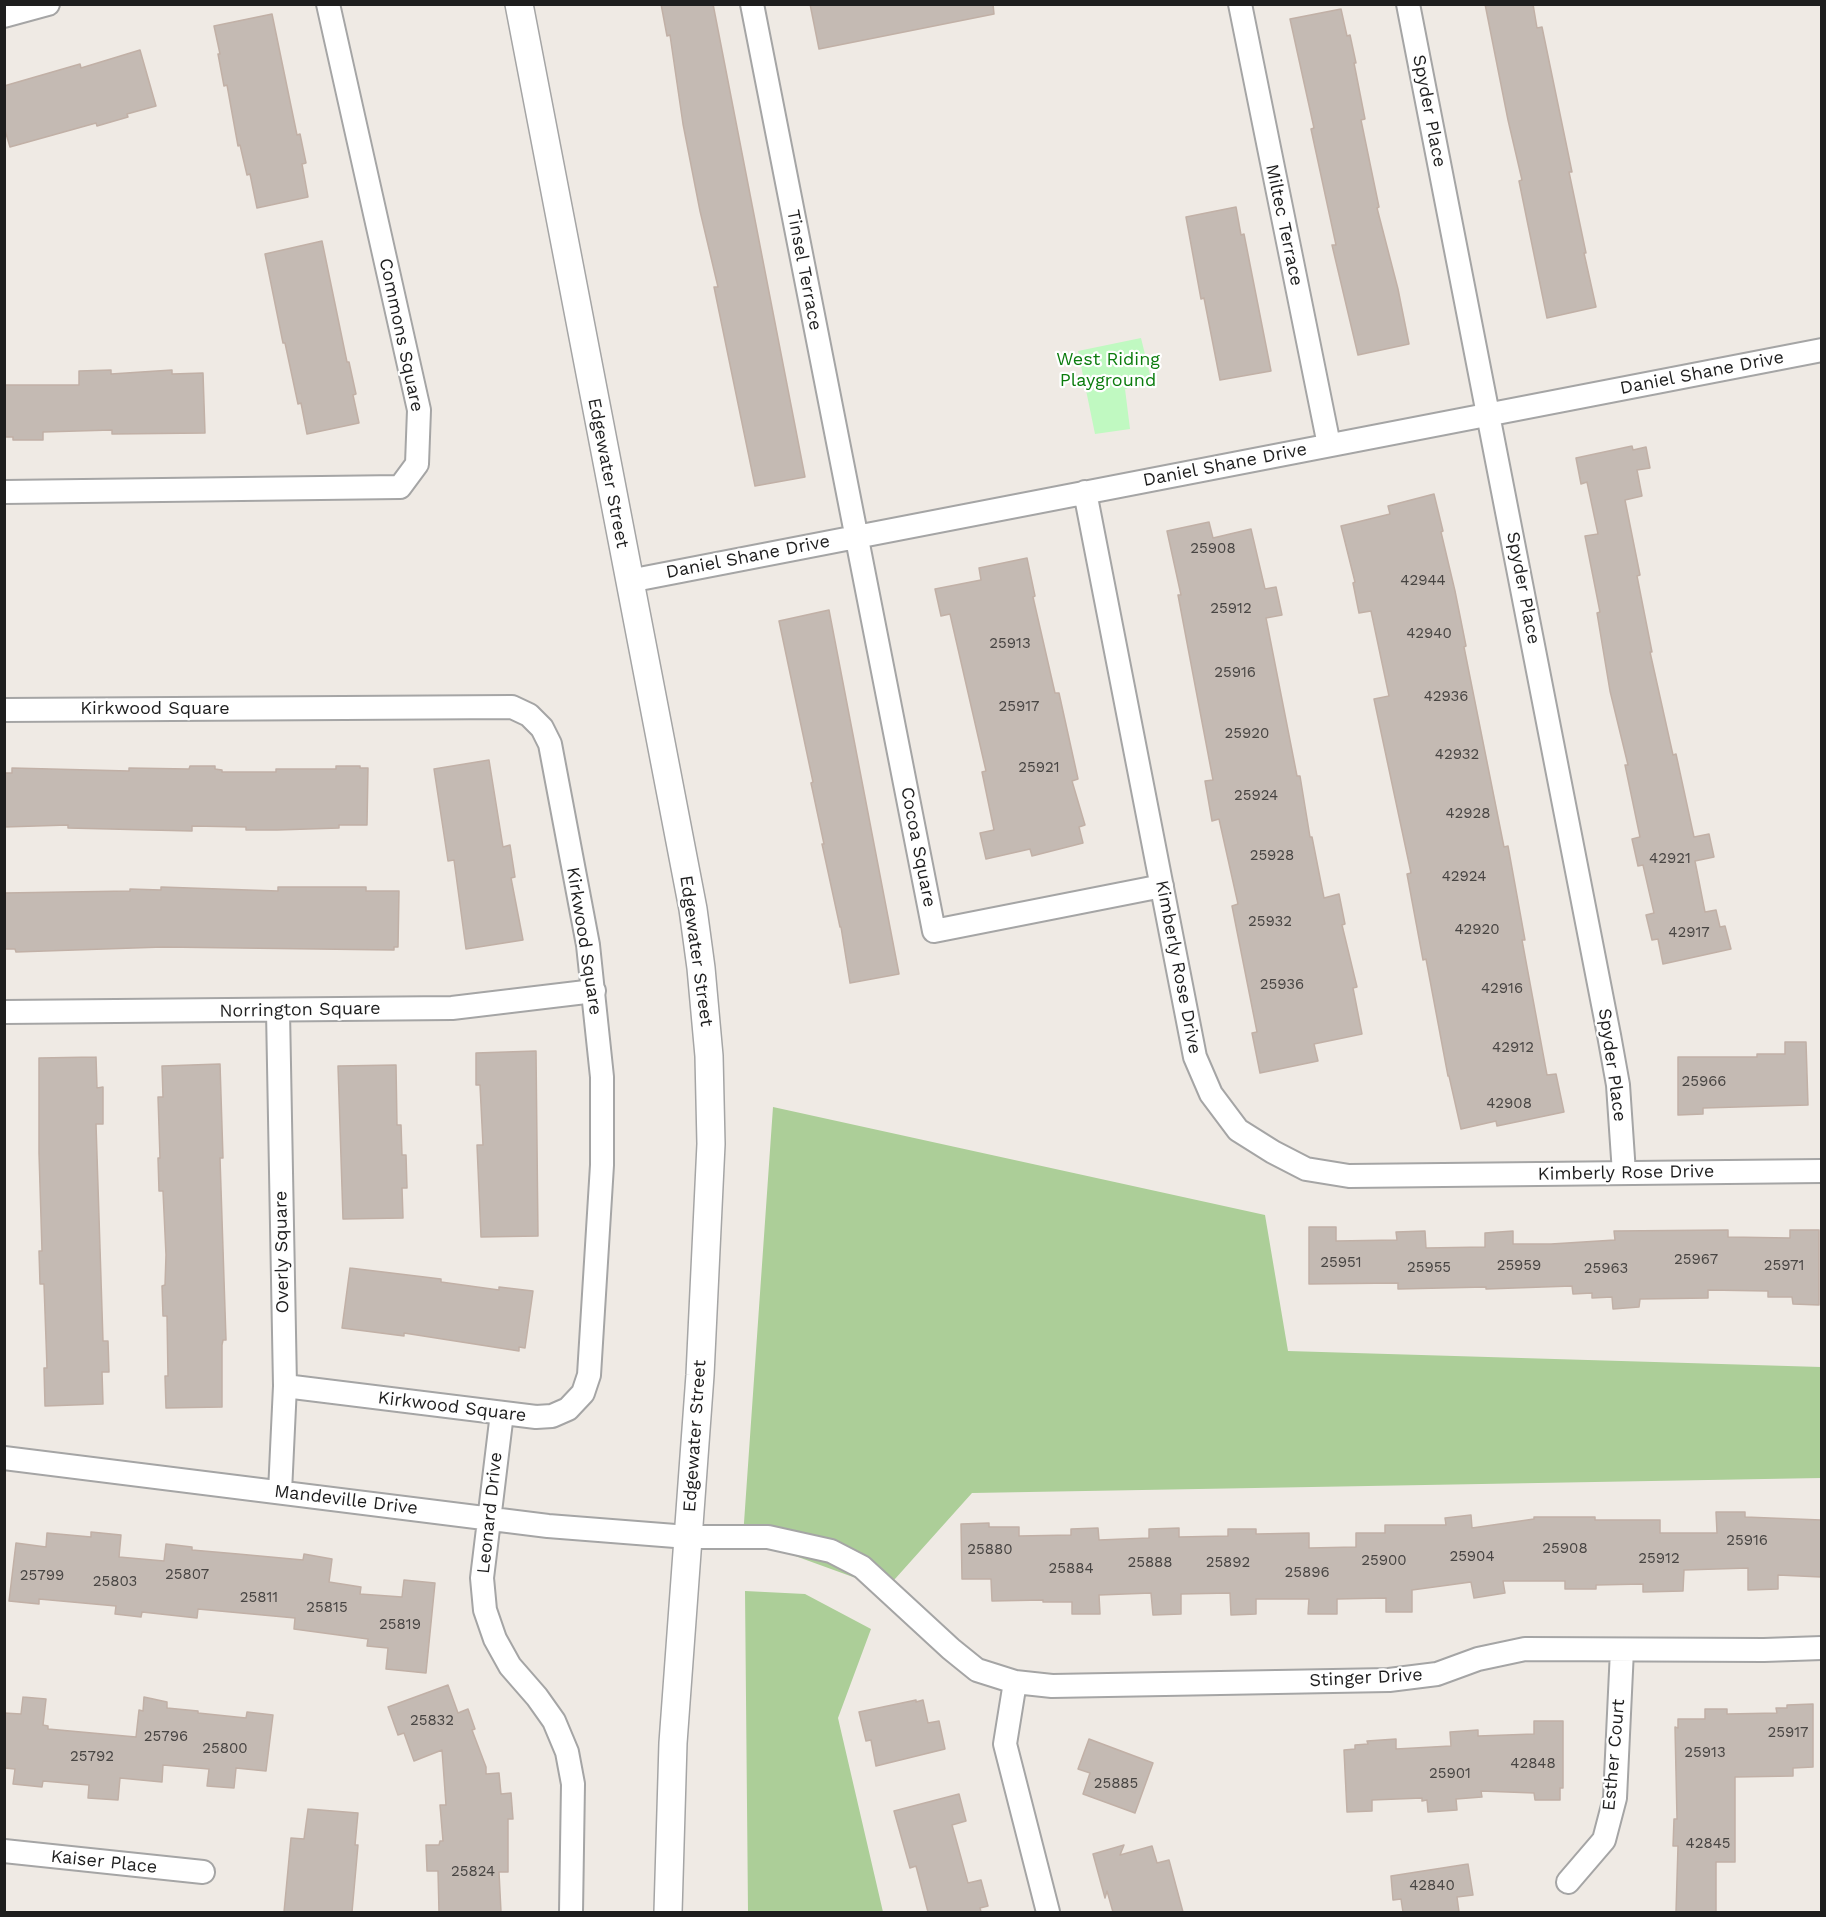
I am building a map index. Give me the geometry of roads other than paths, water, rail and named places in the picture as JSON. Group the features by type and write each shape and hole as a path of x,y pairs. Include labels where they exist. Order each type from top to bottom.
{"street":[{"path":"4,16 48,4"},
{"name":"Commons Square","path":"4,492 400,487 417,464 419,410 328,4"},
{"name":"Edgewater Street","path":"519,4 693,909 709,1056 711,1144 700,1374 673,1743 668,1912"},
{"name":"Tinsel Terrace","path":"752,4 857,536"},
{"name":"Miltec Terrace","path":"1240,4 1329,445"},
{"name":"Spyder Place","path":"1408,4 1609,1035 1618,1085 1624,1173"},
{"name":"Daniel Shane Drive","path":"629,581 1821,350"},
{"name":"Kimberly Rose Drive","path":"1085,492 1195,1057 1210,1094 1238,1130 1306,1169 1349,1176 1821,1171"},
{"name":"Cocoa Square","path":"857,536 934,931 1162,886"},
{"name":"Kirkwood Square","path":"4,710 512,707 529,715 542,728 550,744 588,945 602,1077 602,1165 589,1375 583,1393 568,1409 552,1416 536,1418 285,1386"},
{"name":"Norrington Square","path":"4,1012 452,1008 594,991"},
{"name":"Overly Square","path":"278,1011 285,1386 280,1492"},
{"name":"Leonard Drive","path":"502,1413 482,1578 485,1610 495,1640 510,1666 554,1721 567,1752 573,1784 571,1912"},
{"name":"Mandeville Drive","path":"4,1458 548,1526 688,1537"},
{"name":"Stinger Drive","path":"688,1537 768,1537 831,1551 862,1567 977,1670 1015,1682 1052,1686 1389,1680 1437,1674 1478,1659 1525,1649 1764,1650 1821,1648"},
{"name":"Esther Court","path":"1568,1882 1604,1840 1615,1798 1622,1650"},
{"path":"1015,1682 1005,1744 1048,1912"},
{"name":"Kaiser Place","path":"4,1851 203,1872"}],"park label":[{"name":"West Riding Playground","path":"1108,370"}]}
